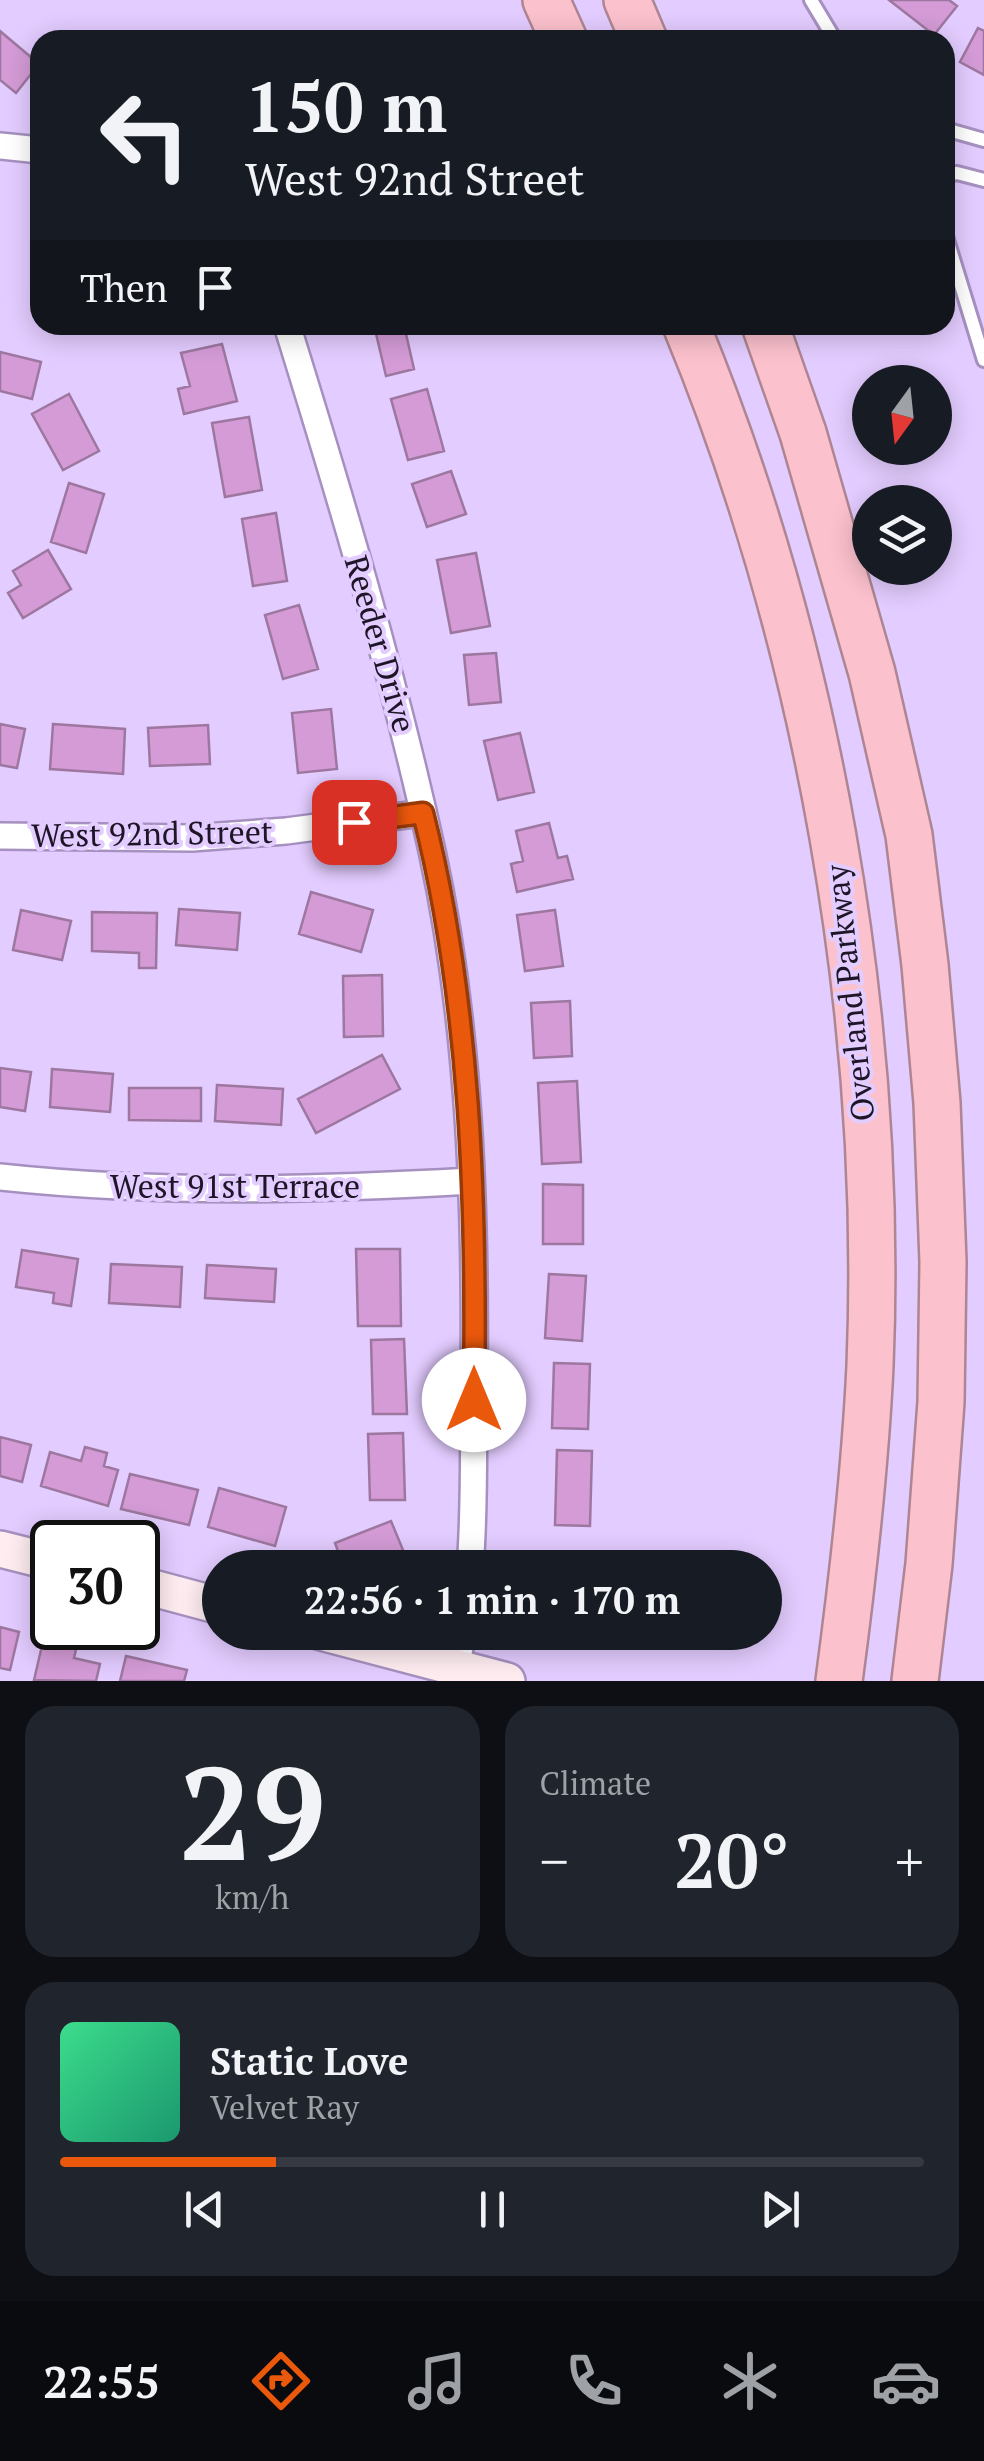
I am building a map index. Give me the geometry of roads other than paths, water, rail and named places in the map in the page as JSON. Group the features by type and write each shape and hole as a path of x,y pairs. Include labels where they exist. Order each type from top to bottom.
{"highway":[{"path":"546,0 560,30"},
{"path":"626,0 640,30"},
{"name":"Overland Parkway","path":"690,335 739,463 782,611 819,764 841,886 856,1006 871,1242 870,1362 864,1481 840,1681"},
{"path":"768,335 809,452 872,673 909,835 925,965 940,1162 941,1402 914,1681"}],"street":[{"path":"0,146 30,149"},
{"name":"Reeder Drive","path":"290,335 393,683 446,926 461,1040 471,1182 474,1364 470,1550"},
{"name":"West 92nd Street","path":"0,836 192,838 286,831 423,813"},
{"name":"West 91st Terrace","path":"0,1177 84,1186 234,1191 471,1182"},
{"path":"0,1548 30,1556"},
{"path":"160,1590 202,1601"},
{"path":"389,1650 507,1681"},
{"path":"456,1668 460,1650"}],"lane":[{"path":"811,0 829,30"},
{"path":"955,133 984,140"},
{"path":"955,173 984,180"},
{"path":"955,266 984,360"}]}
